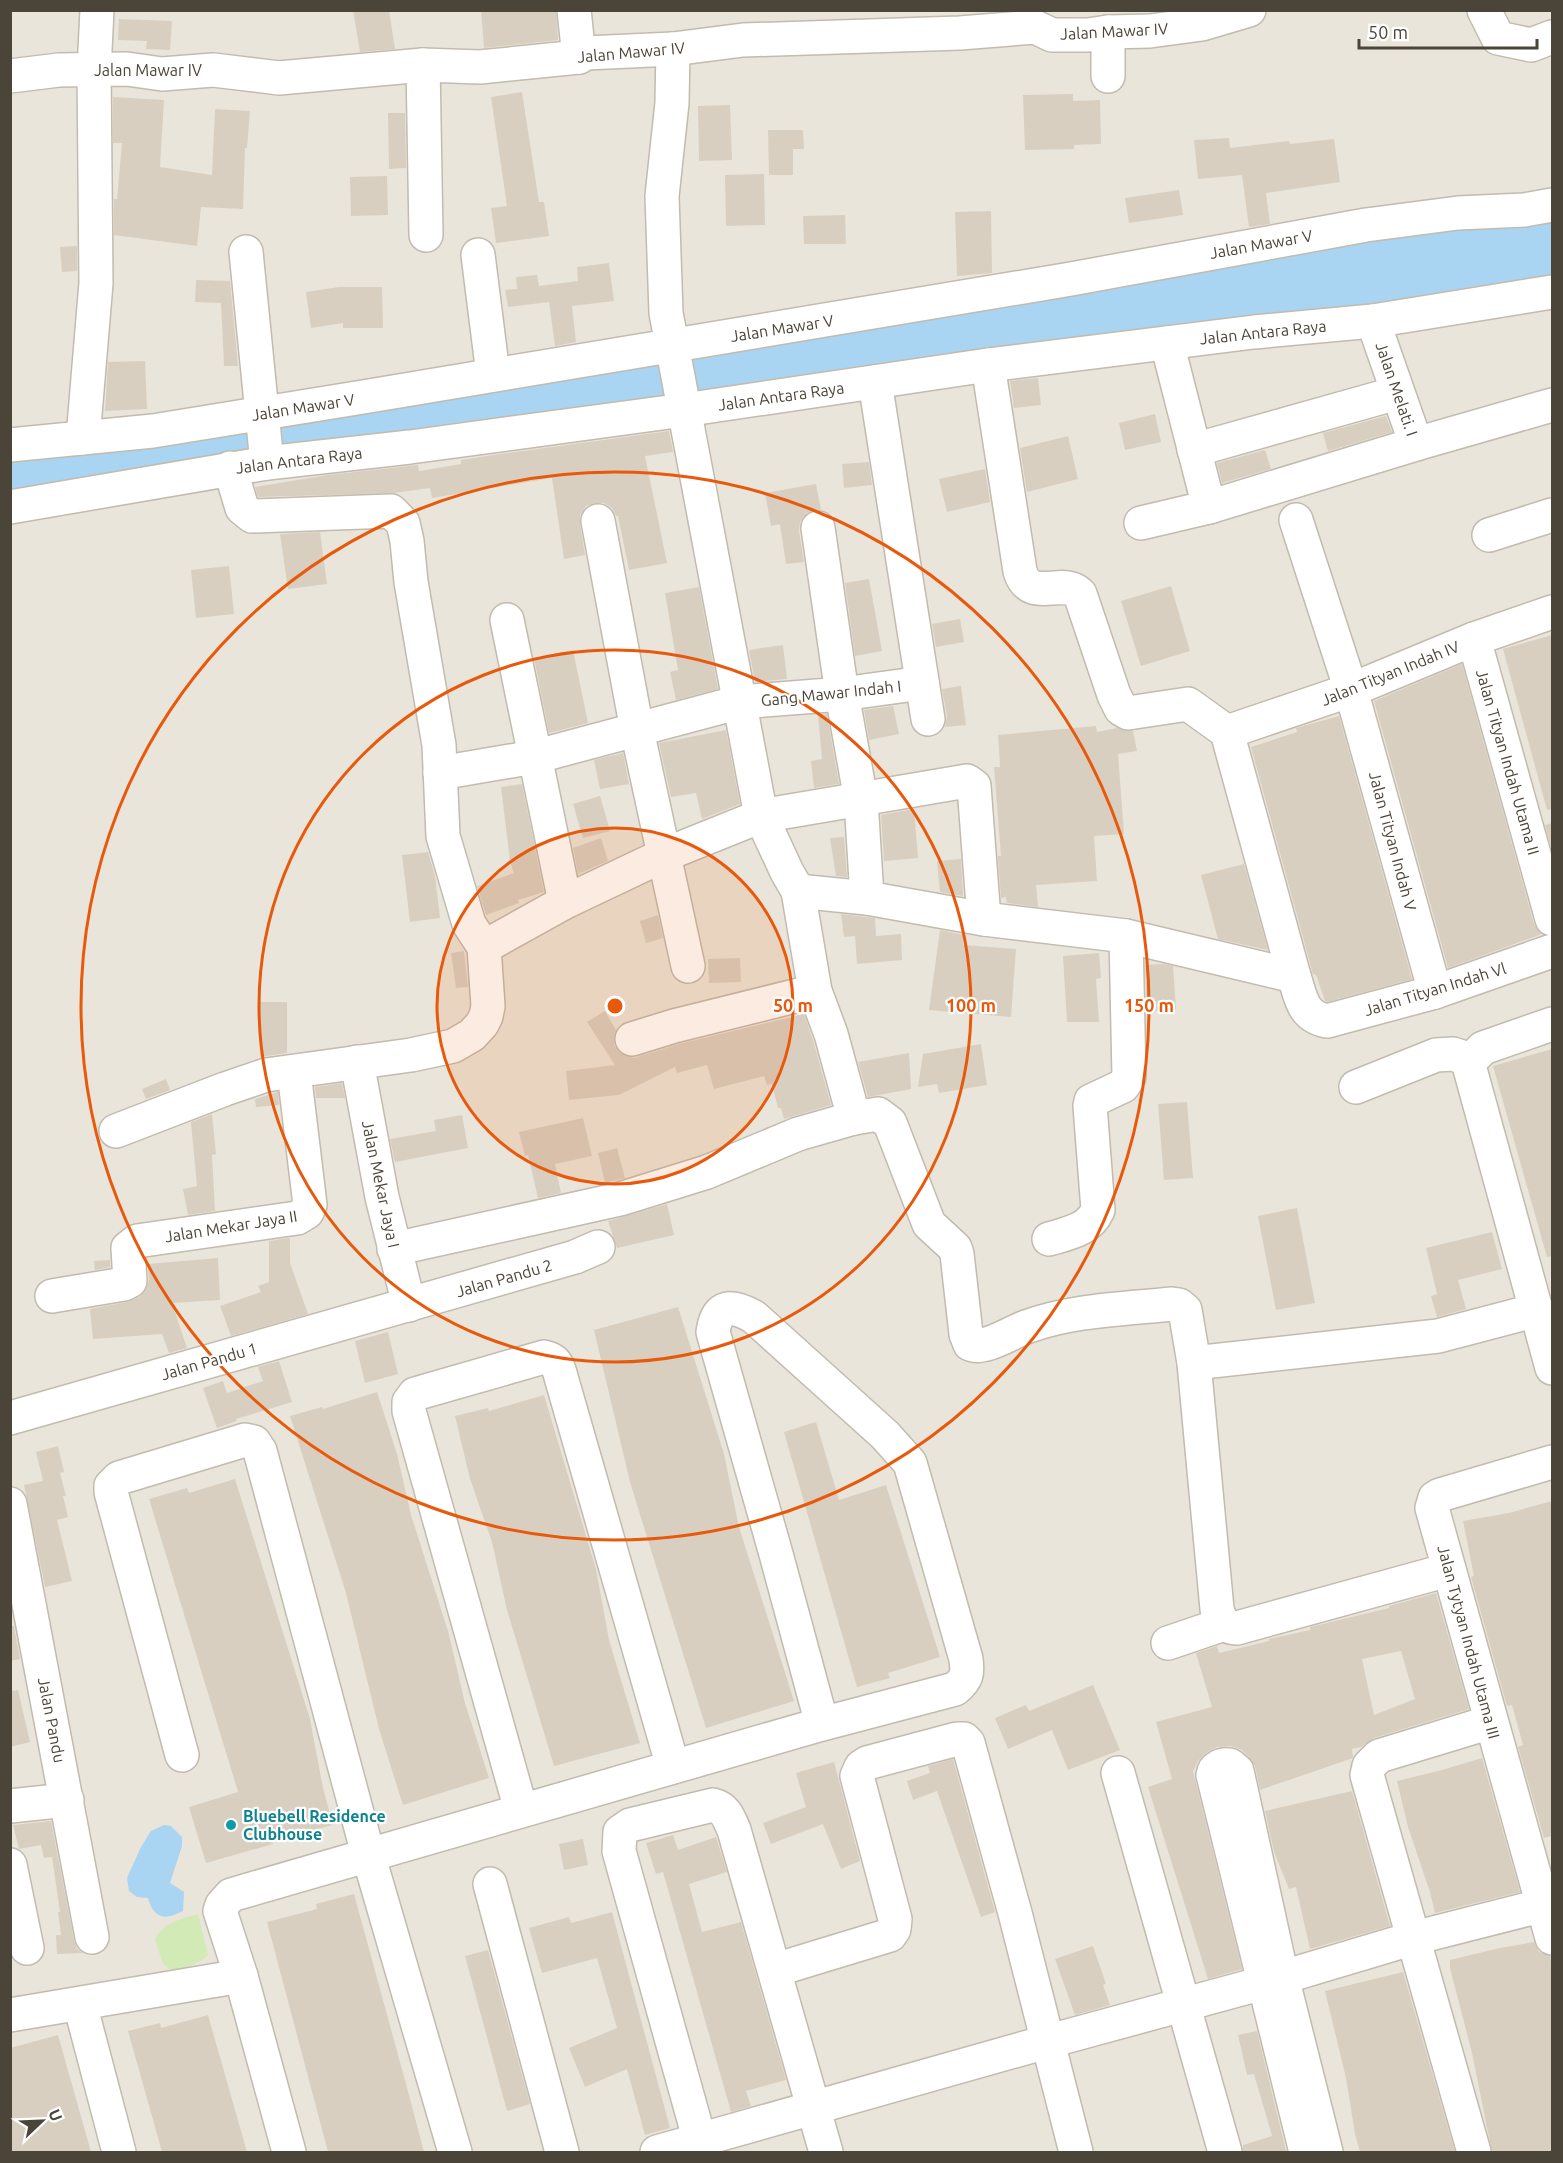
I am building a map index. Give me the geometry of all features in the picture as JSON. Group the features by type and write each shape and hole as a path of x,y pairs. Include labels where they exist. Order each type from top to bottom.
{"street":[{"path":"83,438 96,283 94,70 97,10"},
{"path":"574,10 579,57"},
{"name":"Jalan Mawar IV","path":"10,76 59,70 127,69 162,74 213,70 279,78 423,65 480,67 579,57 586,53 673,49 743,40 960,33 1035,27 1052,35 1065,22 1088,35 1150,31 1202,24 1249,10"},
{"path":"1484,10 1498,38 1531,45 1552,37"},
{"path":"1108,32 1108,76"},
{"path":"673,49 672,103 662,196 666,313 761,816 798,891 815,991 831,1034 854,1118"},
{"path":"423,65 426,235"},
{"name":"Jalan Mawar V","path":"10,445 153,431 1059,281 1366,225 1458,213 1524,210 1552,205"},
{"path":"246,252 265,454"},
{"path":"478,255 493,374"},
{"name":"Jalan Antara Raya","path":"10,507 230,468 265,454 410,447 684,410 988,365 1254,332 1373,321 1552,292"},
{"name":"Jalan Melati. I","path":"1373,321 1396,393 1422,442"},
{"path":"1167,343 1209,507"},
{"path":"798,891 867,898 984,919 1126,936 1294,976 1227,732 1188,704 1128,713 1121,709 1077,591 1033,588 1025,584 1020,571 988,365"},
{"path":"875,382 928,719"},
{"path":"1194,450 1396,393"},
{"path":"1141,524 1209,507 1552,405"},
{"path":"116,1131 272,1074 411,1055 453,1046 472,1035 482,1024 488,1006 484,947 469,924 443,836 440,745 411,582 403,523 391,511 252,516 242,508 230,468"},
{"path":"1489,535 1552,515"},
{"name":"Jalan Tityan Indah V","path":"1296,520 1351,690 1434,992"},
{"path":"598,521 637,730 688,966"},
{"path":"818,528 842,694 861,800 867,898"},
{"name":"Jalan Tityan Indah IV","path":"1227,732 1351,690 1474,639 1552,612"},
{"path":"507,620 565,902"},
{"name":"Jalan Tityan Indah Utama II","path":"1474,639 1552,919"},
{"name":"Gang Mawar Indah I","path":"440,773 534,757 740,702 842,694 922,683"},
{"path":"484,947 565,902 664,855 761,816 967,781 972,784 984,919"},
{"path":"1049,1239 1085,1227 1093,1220 1098,1210 1090,1106 1091,1101 1123,1086 1129,1077 1126,936"},
{"name":"Jalan Tityan Indah Vl","path":"1294,976 1305,1008 1317,1019 1327,1022 1434,992 1552,951"},
{"path":"632,1040 674,1026 815,991"},
{"path":"1552,1024 1483,1048 1471,1060 1470,1069 1552,1368"},
{"path":"1356,1088 1436,1055 1446,1053 1471,1060"},
{"name":"Jalan Mekar Jaya I","path":"357,1062 394,1249 409,1305"},
{"name":"Jalan Mekar Jaya II","path":"52,1296 124,1284 130,1281 128,1248 137,1241 297,1218 307,1212 310,1205 294,1072"},
{"path":"394,1249 620,1198 707,1172 798,1134 854,1118 878,1114 890,1122 930,1224 955,1248 966,1334 970,1344 981,1346 1027,1327 1069,1316 1172,1304 1179,1305 1185,1310 1194,1363 1217,1609 1224,1624 1230,1628 1237,1628 1448,1570"},
{"name":"Jalan Pandu 2","path":"409,1305 575,1257 598,1247"},
{"name":"Jalan Pandu 1","path":"10,1418 409,1305"},
{"path":"289,2152 241,1976 220,1911 226,1899 231,1895 822,1724 956,1689 965,1681 968,1673 966,1659 909,1463 885,1435 754,1317 741,1309 728,1308 720,1312 715,1319 713,1332 822,1724"},
{"path":"1194,1363 1438,1336 1537,1310"},
{"path":"522,1810 409,1411 409,1402 415,1394 544,1357 556,1362 559,1370 673,1767"},
{"path":"182,1755 111,1486 119,1478 245,1440 254,1442 260,1451 368,1854 455,2152"},
{"name":"Jalan Tytyan Indah Utama III","path":"1552,1462 1435,1498 1432,1508 1491,1722 1548,1904 1552,1938"},
{"name":"Jalan Pandu","path":"10,1504 92,1937"},
{"path":"1168,1643 1224,1624"},
{"path":"1474,2152 1367,1775 1369,1766 1379,1756 1491,1722"},
{"path":"775,1970 891,1935 895,1919 857,1776 867,1763 957,1738 964,1739 968,1743 1015,1913 1046,2042 1077,2152"},
{"path":"1306,2152 1272,1980 1236,1771 1230,1765 1221,1765 1215,1769 1213,1775 1272,1980 1326,2152"},
{"path":"1118,1773 1225,2152"},
{"path":"10,1806 67,1800"},
{"path":"701,2147 619,1851 620,1832 630,1826 712,1805 720,1806 734,1830 826,2152"},
{"path":"10,1865 27,1948"},
{"path":"490,1884 562,2152"},
{"path":"657,2152 701,2147 814,2108 1414,1938 1548,1904"},
{"path":"10,2015 241,1976"},
{"path":"80,2004 119,2152"}],"shaded area":[{"path":"11,11 1552,11 1552,2152 11,2152"}],"green space":[{"path":"198,1914 208,1955 191,1966 171,1970 163,1964 155,1940 167,1926"}],"water":[{"path":"1552,205 1552,292 11,506 11,445"},
{"path":"164,1825 171,1826 182,1837 182,1846 170,1883 184,1892 183,1911 166,1917 154,1911 148,1898 137,1897 129,1891 127,1878 151,1831"}],"building":[{"path":"353,10 389,10 395,49 360,52"},
{"path":"481,10 556,10 558,40 484,48"},
{"path":"119,19 172,21 170,50 146,49 147,41 118,40"},
{"path":"522,92 539,202 544,202 549,236 496,243 491,208 507,206 491,97"},
{"path":"1073,94 1073,101 1100,100 1101,144 1074,145 1074,149 1025,150 1023,95"},
{"path":"113,97 164,100 160,167 212,175 215,109 250,111 247,148 245,148 243,209 201,207 197,246 114,235 114,199 117,199 122,143 113,143"},
{"path":"730,105 732,160 699,161 698,106"},
{"path":"388,113 405,113 406,168 389,169"},
{"path":"768,130 803,130 804,149 793,149 793,175 769,175"},
{"path":"1229,138 1230,148 1289,141 1290,144 1334,139 1340,182 1266,193 1270,224 1249,227 1242,175 1198,179 1194,140"},
{"path":"764,174 765,225 726,226 725,175"},
{"path":"387,176 388,215 351,216 350,177"},
{"path":"1179,190 1183,215 1129,223 1125,198"},
{"path":"991,211 992,273 957,276 955,212"},
{"path":"845,215 846,244 804,244 803,216"},
{"path":"77,246 77,271 62,272 60,247"},
{"path":"609,263 614,301 572,306 576,342 555,346 549,302 508,307 505,290 517,289 516,277 537,275 539,286 578,281 577,267"},
{"path":"196,280 230,281 238,366 224,366 221,303 195,302"},
{"path":"339,287 382,287 383,328 343,328 343,323 311,328 306,292"},
{"path":"145,361 147,409 105,411 108,362"},
{"path":"1038,378 1041,405 1014,408 1010,381"},
{"path":"1155,414 1161,442 1125,450 1119,423"},
{"path":"1386,416 1392,432 1328,451 1323,433"},
{"path":"669,431 673,452 645,456 667,563 629,570 618,516 604,503 586,506 580,515 585,555 564,559 552,478 432,498 430,488 393,493 258,497 255,487 328,475 418,465 419,471 461,464 461,460"},
{"path":"1068,436 1078,479 1027,492 1020,448"},
{"path":"1265,450 1271,469 1222,483 1217,463"},
{"path":"869,462 872,485 844,488 842,464"},
{"path":"985,469 990,502 947,512 939,479"},
{"path":"816,484 821,510 807,513 800,522 799,531 804,562 786,564 780,524 771,526 765,493"},
{"path":"320,532 327,584 288,589 280,534"},
{"path":"229,566 234,614 196,618 191,570"},
{"path":"869,579 882,651 855,656 845,583"},
{"path":"1171,586 1190,651 1141,666 1121,601"},
{"path":"699,587 718,689 676,700 670,672 678,670 665,593"},
{"path":"960,619 964,642 936,647 932,624"},
{"path":"1552,635 1552,809 1547,810 1503,649"},
{"path":"783,645 787,679 755,682 749,650"},
{"path":"573,650 588,723 549,733 534,658"},
{"path":"1462,664 1534,924 1542,934 1448,968 1374,701"},
{"path":"961,686 966,725 945,727 947,716 942,689"},
{"path":"893,706 899,734 869,740 864,710"},
{"path":"827,714 839,784 814,788 811,761 822,759 818,715"},
{"path":"1339,716 1412,979 1327,1002 1316,975 1313,974 1251,747 1297,732 1296,728"},
{"path":"1096,726 1097,732 1117,728 1133,731 1137,751 1118,754 1124,834 1094,836 1097,881 1036,885 1038,907 1007,903 1006,897 1001,898 998,856 1001,856 994,767 1000,767 998,735"},
{"path":"726,730 740,804 702,819 696,793 671,797 659,743"},
{"path":"623,753 629,784 600,789 594,760"},
{"path":"522,784 544,892 518,900 519,903 486,915 477,886 514,873 510,861 501,787"},
{"path":"600,796 610,831 583,838 573,804"},
{"path":"914,809 918,858 884,861 881,815"},
{"path":"1552,823 1552,851 1545,825"},
{"path":"844,837 847,877 836,876 830,838"},
{"path":"601,838 608,861 578,874 573,848"},
{"path":"428,852 435,876 440,918 410,922 402,855"},
{"path":"961,859 963,896 940,892 937,861"},
{"path":"1244,864 1268,950 1218,939 1201,875"},
{"path":"841,914 875,918 876,936 901,934 902,960 857,964 855,936 844,937"},
{"path":"658,915 663,938 646,943 640,921"},
{"path":"940,930 964,935 963,945 1016,949 1011,1017 929,1010"},
{"path":"464,951 468,987 456,988 451,953"},
{"path":"1099,953 1101,978 1096,979 1099,1022 1067,1022 1063,956"},
{"path":"740,958 741,982 709,983 708,959"},
{"path":"1145,965 1173,966 1176,1009 1147,1012"},
{"path":"259,1002 287,1002 287,1053 260,1057"},
{"path":"605,1011 616,1030 614,1045 620,1053 634,1058 679,1044 804,1014 831,1105 784,1119 781,1108 778,1108 772,1084 767,1085 764,1076 714,1089 707,1065 677,1073 675,1067 619,1095 569,1100 566,1071 615,1065 587,1022"},
{"path":"981,1044 987,1085 939,1093 937,1084 918,1087 923,1054"},
{"path":"1552,1049 1552,1256 1547,1257 1493,1066"},
{"path":"909,1053 911,1089 868,1097 858,1062"},
{"path":"166,1079 170,1090 146,1099 142,1089"},
{"path":"342,1083 345,1098 316,1098 315,1087"},
{"path":"278,1092 279,1105 256,1107 255,1099"},
{"path":"1187,1102 1193,1178 1164,1180 1158,1104"},
{"path":"212,1114 216,1154 212,1155 215,1211 188,1215 183,1189 197,1186 191,1122"},
{"path":"462,1115 468,1148 395,1162 390,1139 436,1131 434,1120"},
{"path":"583,1118 592,1156 555,1164 561,1193 538,1198 528,1155 525,1156 519,1132"},
{"path":"617,1148 625,1178 605,1183 598,1153"},
{"path":"667,1204 674,1235 617,1248 608,1221"},
{"path":"1297,1208 1315,1303 1276,1310 1258,1216"},
{"path":"1492,1232 1502,1269 1458,1280 1466,1309 1437,1317 1431,1296 1437,1294 1426,1248"},
{"path":"290,1238 290,1263 308,1314 231,1336 220,1306 261,1292 258,1286 269,1282 269,1241"},
{"path":"218,1258 220,1300 172,1303 187,1348 169,1353 162,1334 93,1339 90,1309 127,1302 139,1297 146,1290 149,1280 148,1264"},
{"path":"110,1260 110,1267 95,1270 94,1261"},
{"path":"678,1307 724,1454 739,1527 794,1701 706,1728 630,1482 594,1330"},
{"path":"388,1332 398,1374 365,1383 355,1341"},
{"path":"279,1361 292,1402 236,1419 237,1421 217,1428 203,1388 223,1381 227,1393 263,1381 258,1367"},
{"path":"377,1392 397,1454 411,1515 448,1631 465,1703 489,1778 403,1805 379,1729 346,1593 290,1416 322,1407 323,1409"},
{"path":"544,1395 596,1569 609,1640 640,1743 554,1766 507,1610 492,1542 470,1479 455,1416 488,1408 489,1411"},
{"path":"816,1422 839,1500 886,1485 940,1657 888,1673 890,1678 857,1687 784,1432"},
{"path":"58,1446 64,1472 60,1473 68,1517 57,1520 72,1581 45,1587 24,1485 43,1481 36,1452"},
{"path":"235,1479 310,1719 323,1788 333,1825 272,1841 273,1844 206,1863 189,1807 238,1792 149,1499 187,1488 189,1493"},
{"path":"1552,1501 1552,1836 1544,1838 1518,1747 1523,1745 1512,1705 1507,1706 1471,1577 1474,1576 1463,1521 1509,1513"},
{"path":"1436,1593 1469,1709 1374,1738 1361,1747 1352,1749 1353,1758 1260,1790 1255,1766 1242,1750 1231,1746 1217,1747 1198,1761 1193,1771 1242,1969 1208,1979 1148,1787 1172,1779 1156,1722 1212,1707 1196,1653 1217,1646 1219,1653 1269,1641 1269,1639 1310,1630 1310,1627 1389,1608 1389,1606","holes":["1401,1651 1415,1699 1374,1715 1362,1659"]},
{"path":"10,1626 14,1626 20,1659 10,1661"},
{"path":"1093,1685 1120,1750 1068,1770 1052,1730 1008,1749 995,1718 1026,1705 1029,1711"},
{"path":"18,1690 30,1742 10,1747 10,1691"},
{"path":"1482,1758 1520,1892 1435,1913 1408,1827 1397,1781"},
{"path":"953,1759 995,1912 981,1917 937,1791 913,1800 907,1781 930,1773 928,1766"},
{"path":"834,1762 860,1861 841,1869 823,1824 771,1844 763,1823 806,1807 796,1773"},
{"path":"1352,1791 1390,1926 1310,1949 1296,1887 1289,1889 1274,1852 1265,1811"},
{"path":"51,1821 74,1940 77,1949 83,1953 57,1954 56,1935 61,1935 58,1912 60,1912 52,1857 44,1858 41,1845 19,1849 13,1825"},
{"path":"673,1835 678,1850 716,1837 727,1872 689,1884 702,1932 741,1922 786,2080 746,2091 751,2106 731,2112 663,1872 656,1874 646,1843"},
{"path":"583,1839 588,1865 564,1870 559,1844"},
{"path":"354,1894 424,2152 328,2152 267,1922 317,1909 316,1904"},
{"path":"612,1912 670,2128 645,2135 627,2069 585,2087 569,2048 617,2028 597,1958 542,1973 529,1928 569,1917 571,1923"},
{"path":"1534,1942 1539,1952 1550,1956 1552,1966 1552,2152 1492,2152 1450,1960"},
{"path":"1093,1946 1106,1984 1103,1985 1110,2005 1075,2015 1055,1959"},
{"path":"488,1950 530,2104 507,2111 465,1956"},
{"path":"1403,1972 1455,2152 1360,2152 1346,2078 1325,1991"},
{"path":"208,2015 247,2152 162,2152 128,2031 160,2023 161,2028"},
{"path":"1257,2031 1286,2151 1283,2152 1243,2152 1243,2145 1272,2136 1254,2074 1247,2075 1238,2035"},
{"path":"58,2035 91,2152 10,2152 10,2048"}],"place":[{"name":"Bluebell Residence Clubhouse","path":"231,1825"}]}
